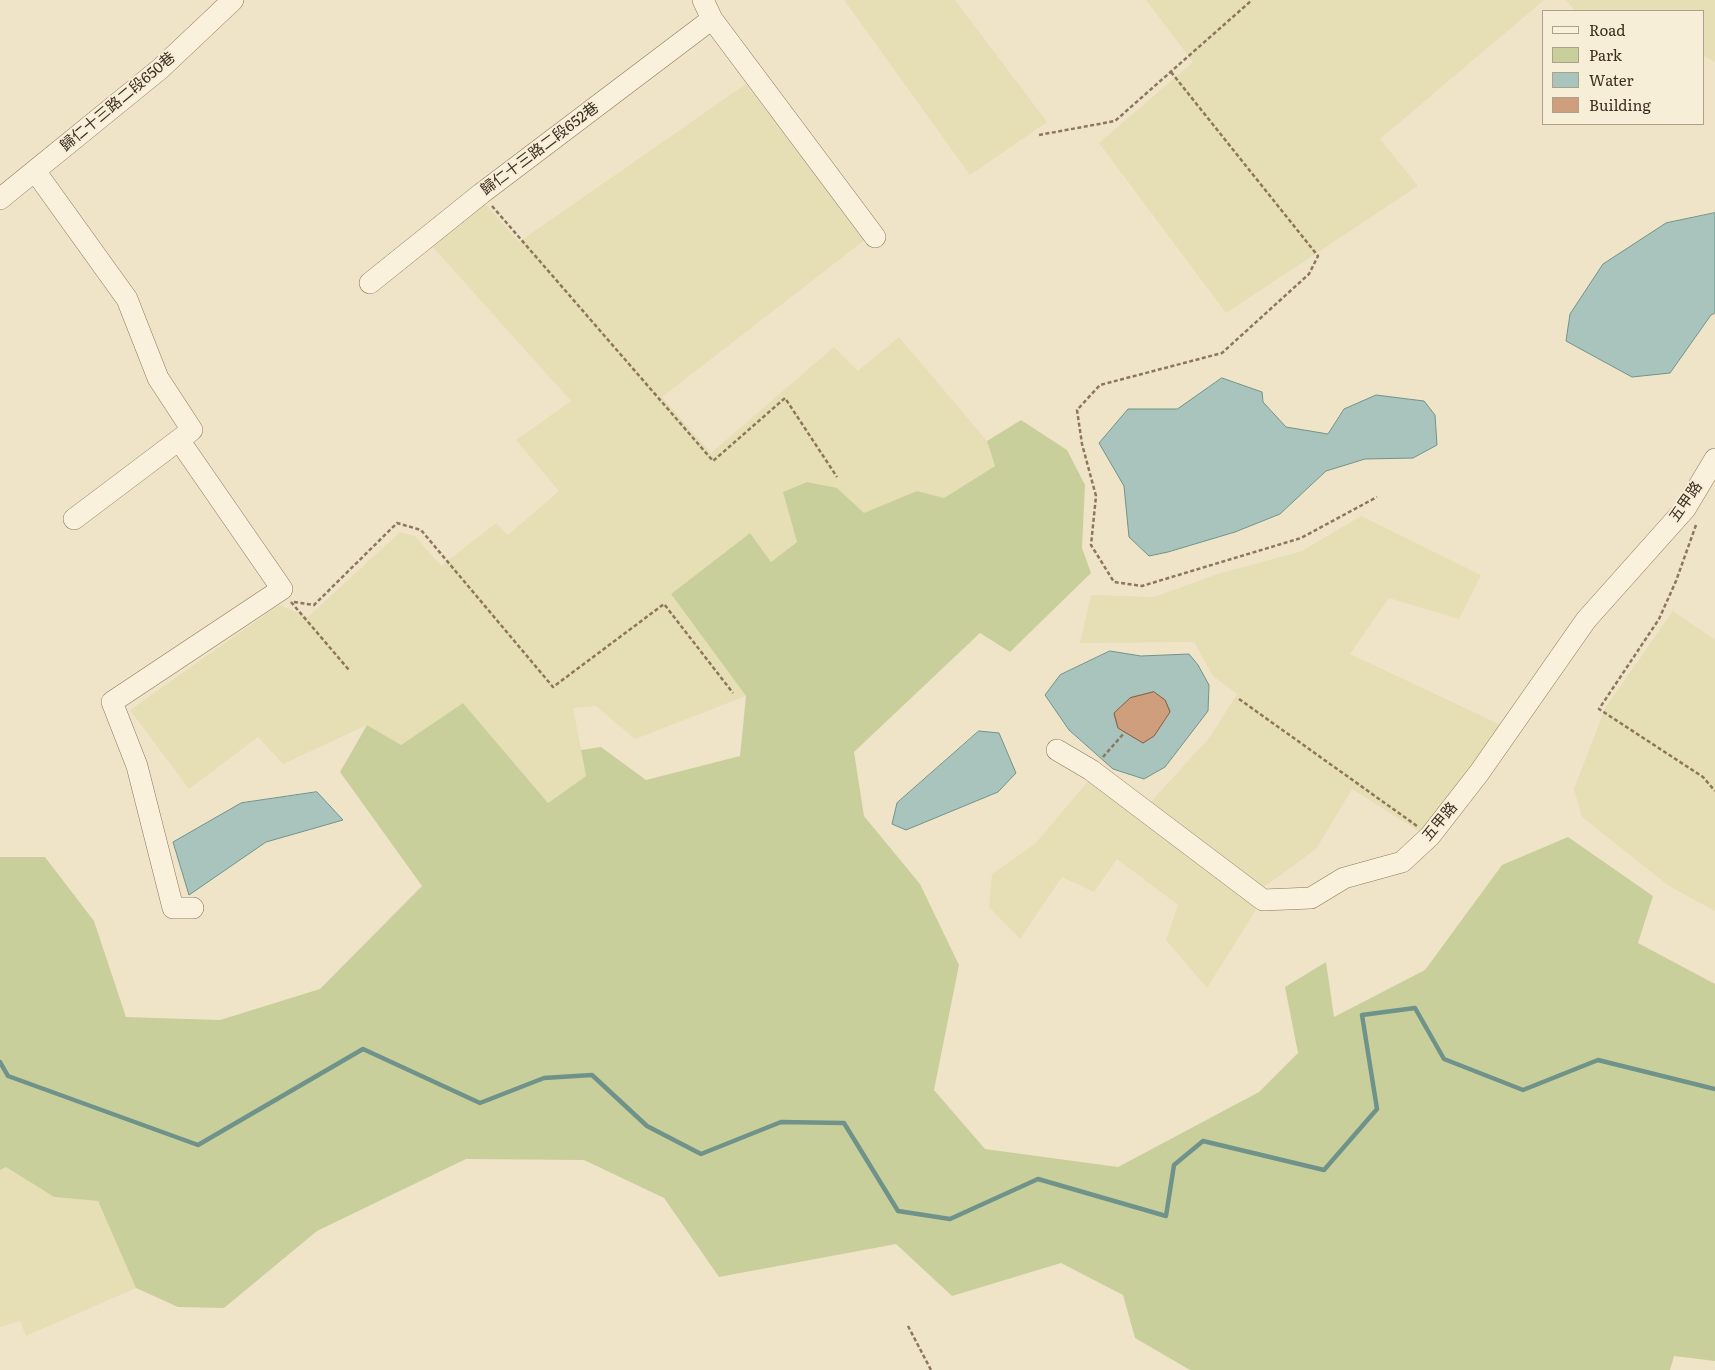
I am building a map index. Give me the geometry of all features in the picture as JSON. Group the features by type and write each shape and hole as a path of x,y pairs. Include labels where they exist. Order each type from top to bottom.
{"lane":[{"name":"歸仁十三路二段650巷","path":"0,199 160,69 233,0"},
{"path":"703,0 712,19 875,238"},
{"name":"歸仁十三路二段652巷","path":"370,283 482,193 712,19"},
{"path":"35,171 127,299 158,378 192,430 74,519"},
{"path":"179,440 282,589 112,702 137,766 173,908 193,908"},
{"name":"五甲路","path":"1057,750 1091,770 1263,900 1311,898 1344,878 1402,862 1430,836 1479,773 1586,620 1685,509 1715,459"}],"path":[{"path":"1039,134 1115,121 1252,0"},
{"path":"1171,72 1318,256 1309,274 1222,353 1100,385 1077,410 1082,444 1096,496 1091,545 1114,582 1142,586 1300,538 1378,497"},
{"path":"482,193 712,461 785,398 837,478"},
{"path":"1685,509 1697,520 1676,581 1659,619 1599,709 1703,777 1715,791"},
{"path":"349,670 290,601 314,606 397,523 421,530 553,687 664,604 733,693"},
{"path":"1239,699 1430,836"},
{"path":"1101,759 1125,732"},
{"path":"908,1326 931,1370"}],"shaded area":[{"path":"844,0 955,0 1047,122 970,175"},
{"path":"1146,0 1544,0 1380,139 1418,186 1226,313 1099,143 1193,62"},
{"path":"1566,0 1715,0 1715,62 1705,57 1705,10 1574,10"},
{"path":"746,84 866,239 662,397 711,453 834,347 858,371 899,337 987,441 995,466 944,498 917,491 864,514 837,488 797,542 771,562 750,533 671,594 746,696 635,739 596,706 573,708 586,776 548,803 463,703 401,745 367,725 283,764 258,737 189,789 130,710 279,605 308,617 400,532 415,536 441,566 496,523 508,535 559,491 516,440 571,401 431,245 482,200 519,242"},
{"path":"1361,516 1481,575 1459,619 1389,598 1350,654 1501,725 1422,833 1352,789 1316,849 1265,886 1254,913 1207,988 1166,940 1178,905 1117,859 1094,892 1062,877 1020,939 989,907 992,874 1035,844 1089,780 1137,817 1210,737 1237,694 1213,676 1194,642 1080,643 1091,595 1154,597 1218,574 1302,551"},
{"path":"1673,611 1715,640 1715,911 1669,886 1582,817 1574,789 1605,708"},
{"path":"6,1167 54,1197 98,1201 136,1288 26,1336 20,1321 0,1327 0,1170"}],"green space":[{"path":"1021,420 1067,450 1085,485 1082,548 1091,573 1010,652 980,633 854,752 864,816 920,884 959,965 934,1090 985,1149 1118,1167 1259,1092 1298,1053 1285,987 1326,962 1334,1017 1425,970 1502,865 1568,837 1653,896 1638,943 1715,984 1715,1361 1674,1356 1670,1370 1190,1370 1135,1338 1123,1295 1061,1263 952,1296 896,1244 719,1277 664,1198 584,1160 466,1159 317,1231 224,1308 178,1307 136,1288 98,1201 54,1197 6,1167 0,1170 0,857 45,857 94,921 126,1017 220,1020 320,989 422,886 340,772 367,725 401,745 463,703 548,803 586,776 581,750 601,747 646,780 740,756 746,696 671,594 750,533 771,562 797,542 783,492 807,482 837,488 864,513 917,491 944,498 995,466 987,441"}],"water":[{"path":"1715,213 1715,313 1711,315 1670,373 1632,377 1566,341 1570,314 1603,264 1666,223"},
{"path":"1222,378 1262,392 1263,402 1286,427 1328,434 1344,409 1376,395 1424,401 1435,415 1437,445 1413,458 1365,459 1326,471 1280,514 1235,532 1149,556 1129,537 1124,486 1099,443 1128,409 1177,409"},
{"path":"1110,651 1141,656 1189,654 1198,665 1209,685 1208,711 1165,767 1144,779 1113,769 1069,730 1045,695 1060,675","holes":["1154,692 1165,700 1170,711 1154,736 1143,743 1118,728 1114,714 1130,698"]},
{"path":"979,731 999,733 1016,773 998,792 906,830 892,824 897,803"},
{"path":"317,792 343,820 266,842 189,895 173,842 241,803"}],"building":[{"path":"1154,692 1165,700 1170,712 1154,736 1143,743 1118,728 1114,713 1130,698"}],"waterway":[{"path":"0,1062 8,1076 198,1145 363,1049 480,1103 544,1078 592,1075 647,1126 701,1154 781,1122 844,1123 898,1211 950,1219 1038,1179 1166,1216 1174,1165 1203,1141 1324,1170 1377,1109 1362,1015 1415,1008 1444,1059 1523,1090 1598,1060 1715,1089"}]}
